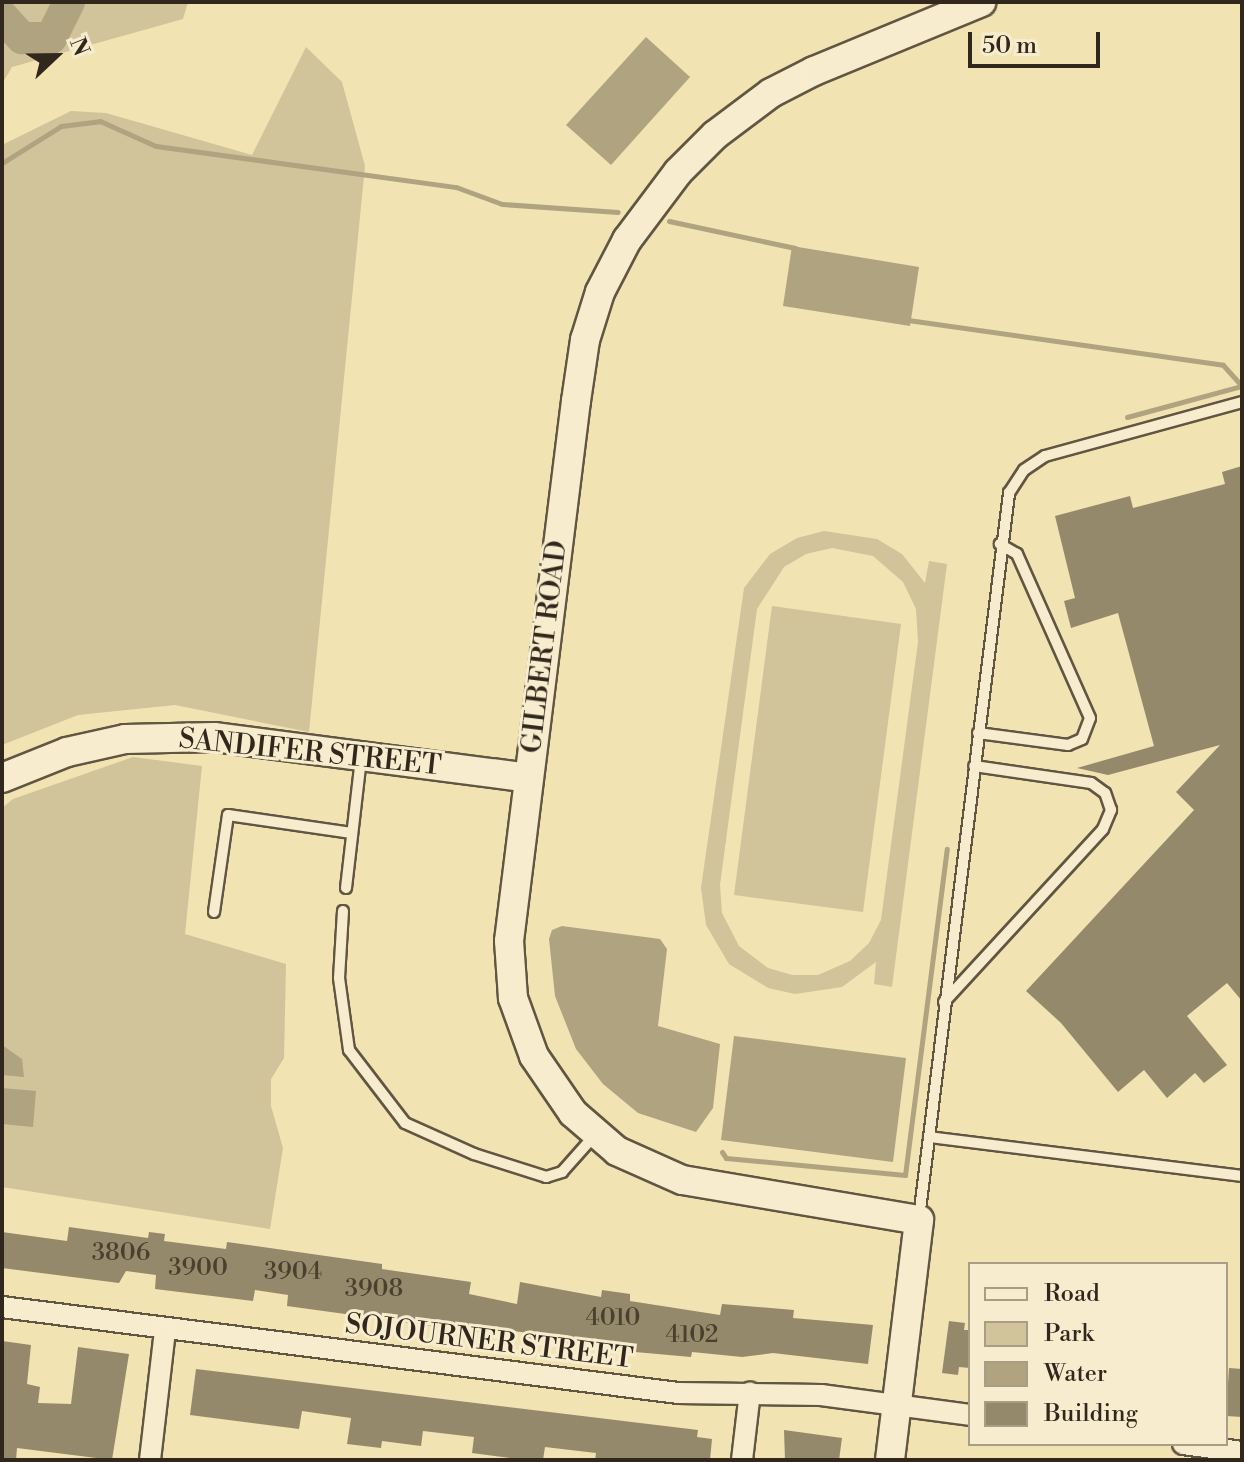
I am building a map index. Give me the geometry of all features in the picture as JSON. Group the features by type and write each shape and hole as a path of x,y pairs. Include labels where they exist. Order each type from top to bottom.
{"street":[{"name":"GILBERT ROAD","path":"919,1220 682,1180 637,1163 595,1135 573,1113 534,1056 513,998 509,941 585,340 600,292 627,240 678,172 715,135 771,93 981,2"},
{"name":"SANDIFER STREET","path":"2,778 67,752 125,739 214,737 528,778"},
{"path":"890,1460 919,1220"},
{"name":"SOJOURNER STREET","path":"2,1307 663,1391 750,1392 968,1415"},
{"path":"150,1460 165,1330"},
{"path":"742,1460 750,1392"},
{"path":"1198,1446 1242,1452"}],"lane":[{"path":"919,1220 943,1004 1009,493 1038,459 1242,402"},
{"path":"978,733 1068,745 1082,739 1090,718 1017,554 1000,544"},
{"path":"346,888 361,756"},
{"path":"943,1004 1103,829 1111,810 1105,793 1091,783 974,766"},
{"path":"214,912 228,815 352,833"},
{"path":"343,911 339,978 349,1050 405,1123 474,1154 546,1177 562,1172 595,1135"},
{"path":"929,1137 1242,1176"}],"green space":[{"path":"2,2 188,2 183,19 12,67 2,84"},
{"path":"306,47 342,82 365,166 309,732 175,705 78,715 2,745 2,145 71,111 106,113 252,155"},
{"path":"824,531 877,539 902,554 925,583 929,561 947,564 892,987 874,984 876,962 842,987 795,994 768,988 729,964 706,925 701,888 744,588 770,554 797,538","holes":["832,548 873,556 903,582 916,609 918,642 881,920 869,943 850,961 818,975 792,975 768,968 739,946 722,913 720,885 757,609 784,567 806,554"]},
{"path":"772,606 901,624 863,912 734,895"},
{"path":"133,757 202,766 185,934 286,964 284,1058 271,1079 271,1106 283,1148 270,1229 2,1187 2,808 13,799"}],"water":[{"path":"646,37 690,77 611,165 566,125"},
{"path":"792,246 919,267 910,326 783,306"},
{"path":"562,926 660,939 667,949 658,1026 720,1044 713,1108 696,1132 638,1113 603,1084 576,1049 555,996 549,939 552,930"},
{"path":"734,1036 906,1058 893,1162 721,1140"},
{"path":"2,1045 22,1059 24,1077 2,1075"},
{"path":"2,1088 36,1091 33,1127 2,1124"}],"building":[{"path":"1242,466 1242,1001 1227,983 1187,1016 1227,1065 1204,1083 1195,1073 1167,1098 1144,1070 1118,1092 1061,1023 1026,991 1194,810 1176,792 1220,745 1108,775 1077,768 1154,746 1118,613 1071,628 1064,601 1075,598 1055,516 1130,496 1133,508 1225,484 1222,472"},
{"path":"69,1227 148,1238 149,1232 165,1234 164,1241 226,1249 227,1242 382,1264 382,1269 471,1282 469,1294 517,1304 520,1282 601,1297 602,1290 630,1294 630,1301 720,1315 722,1304 794,1310 793,1318 873,1325 868,1364 773,1353 742,1357 692,1352 691,1357 624,1351 527,1338 528,1333 492,1328 491,1334 287,1306 288,1295 255,1290 253,1301 155,1289 156,1275 126,1271 119,1283 2,1268 2,1232 67,1241"},
{"path":"949,1321 965,1323 964,1330 968,1330 968,1368 959,1367 958,1375 942,1373"},
{"path":"2,1341 31,1345 27,1384 40,1387 38,1403 71,1404 78,1347 129,1354 112,1460 17,1448 16,1460 2,1460"},
{"path":"1229,1368 1242,1369 1242,1417 1228,1416"},
{"path":"196,1369 698,1430 697,1437 712,1439 710,1460 595,1460 596,1453 545,1447 543,1460 524,1460 472,1453 474,1437 423,1431 421,1446 382,1441 381,1448 347,1444 351,1418 302,1411 299,1429 190,1415"},
{"path":"784,1430 842,1438 839,1460 785,1460"}],"waterway":[{"path":"2,16 22,38 51,38 69,2"},
{"path":"2,163 61,126 100,121 156,146 456,187 502,204 618,212"},
{"path":"669,221 795,248"},
{"path":"908,320 1223,365 1242,386"},
{"path":"1127,417 1241,386"},
{"path":"722,1152 726,1158 905,1175 947,849"}]}
